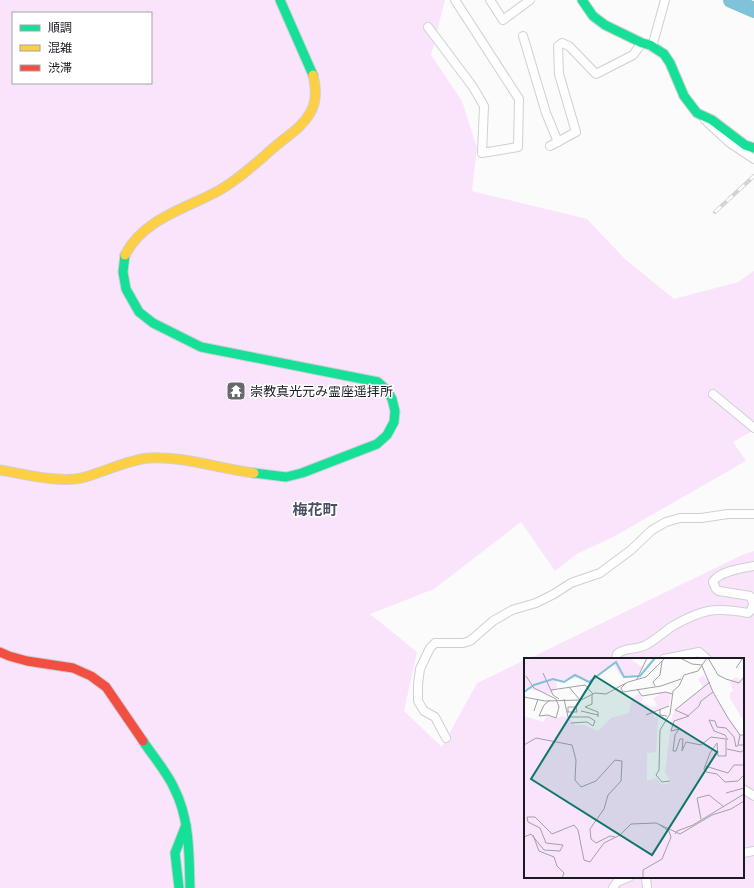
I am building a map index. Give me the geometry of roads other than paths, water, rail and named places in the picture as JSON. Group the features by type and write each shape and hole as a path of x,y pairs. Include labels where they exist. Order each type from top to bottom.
{"street":[{"path":"0,470 33,476 63,479 83,478 147,458 172,458 252,473 286,477 302,473 377,444 387,435 394,422 395,411 392,399 387,390 378,382 201,347 154,323 139,312 126,289 123,272 125,254 140,234 153,223 219,190 245,172 303,123 311,112 315,99 315,84 312,71 280,0"},
{"path":"428,27 474,88 484,106 482,153 518,146 519,99 455,0"},
{"path":"490,0 503,20 530,0"},
{"path":"582,0 593,16 606,25 642,43 652,46 664,54 670,63 684,96 697,113 730,143 754,159"},
{"path":"652,46 665,0"},
{"path":"523,36 546,112 558,142"},
{"path":"550,146 576,132 559,74 558,46 562,43 570,46 596,74 632,55 642,43"},
{"path":"697,113 712,120 745,145 754,148"},
{"path":"713,394 754,428"},
{"path":"446,738 435,717 424,711 418,701 420,669 430,648 435,643 464,643 470,641 493,621 512,610 536,603 571,583 600,573 631,550 652,530 666,522 680,518 701,518 728,514 754,514"},
{"path":"616,658 617,654 620,652 640,648 671,628 695,615 706,611 723,609 748,613 752,611 754,608 750,596 716,589 713,582 719,576 740,568 754,566"},
{"path":"0,652 27,660 75,668 93,676 106,687 174,787 186,825 189,844 190,888"},
{"path":"669,658 698,652 703,654 706,658"},
{"path":"744,790 754,796"},
{"path":"179,888 175,853 186,825"},
{"path":"744,852 754,851"},
{"path":"613,888 617,882 627,878"},
{"path":"646,878 648,888"}],"waterway":[{"path":"731,0 754,10"}],"railway":[{"path":"715,212 754,176"}],"place":[{"name":"崇教真光元み霊座遥拝所","path":"236,391"}],"district":[{"name":"梅花町","path":"315,510"}]}
